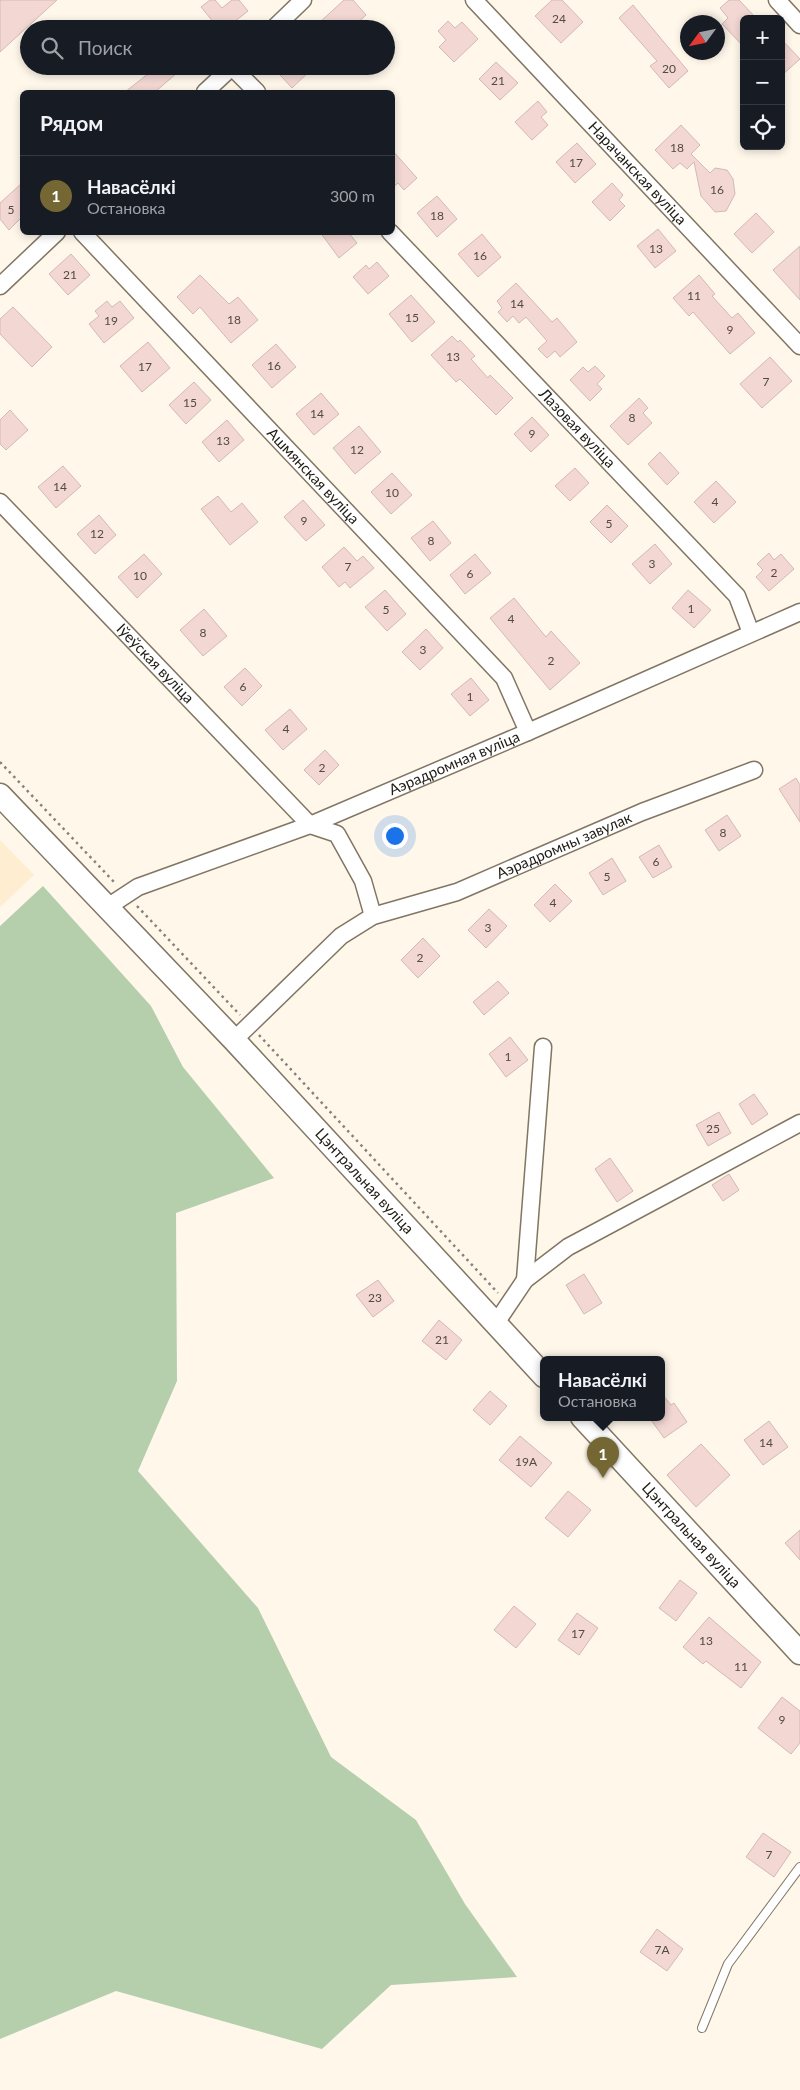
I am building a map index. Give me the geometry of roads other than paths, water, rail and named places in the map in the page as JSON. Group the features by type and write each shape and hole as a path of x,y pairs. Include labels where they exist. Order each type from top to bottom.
{"main road":[{"name":"Цэнтральная вуліца","path":"0,795 234,1040 540,1372"},
{"name":"Цэнтральная вуліца","path":"586,1421 800,1653"}],"street":[{"path":"282,20 303,0"},
{"name":"Нарачанская вуліца","path":"474,0 800,346"},
{"path":"777,0 800,25"},
{"path":"207,90 224,75"},
{"path":"241,75 255,90"},
{"path":"0,286 54,235"},
{"name":"Ашмянская вуліца","path":"85,235 504,678 528,732"},
{"name":"Лазовая вуліца","path":"393,235 737,596 751,633"},
{"name":"Іўеўская вуліца","path":"0,502 310,825"},
{"name":"Аэрадромная вуліца","path":"106,908 138,887 310,825 528,732 800,612"},
{"name":"Аэрадромны завулак","path":"234,1040 341,936 373,916 457,892 642,812 754,770"},
{"path":"310,825 337,834 363,881 373,916"},
{"path":"525,1280 543,1048"},
{"path":"496,1323 525,1280 568,1247 800,1123"}],"lane":[{"path":"702,2028 728,1964 800,1866"}],"place":[{"name":"Навасёлкі","path":"603,1478"}]}
